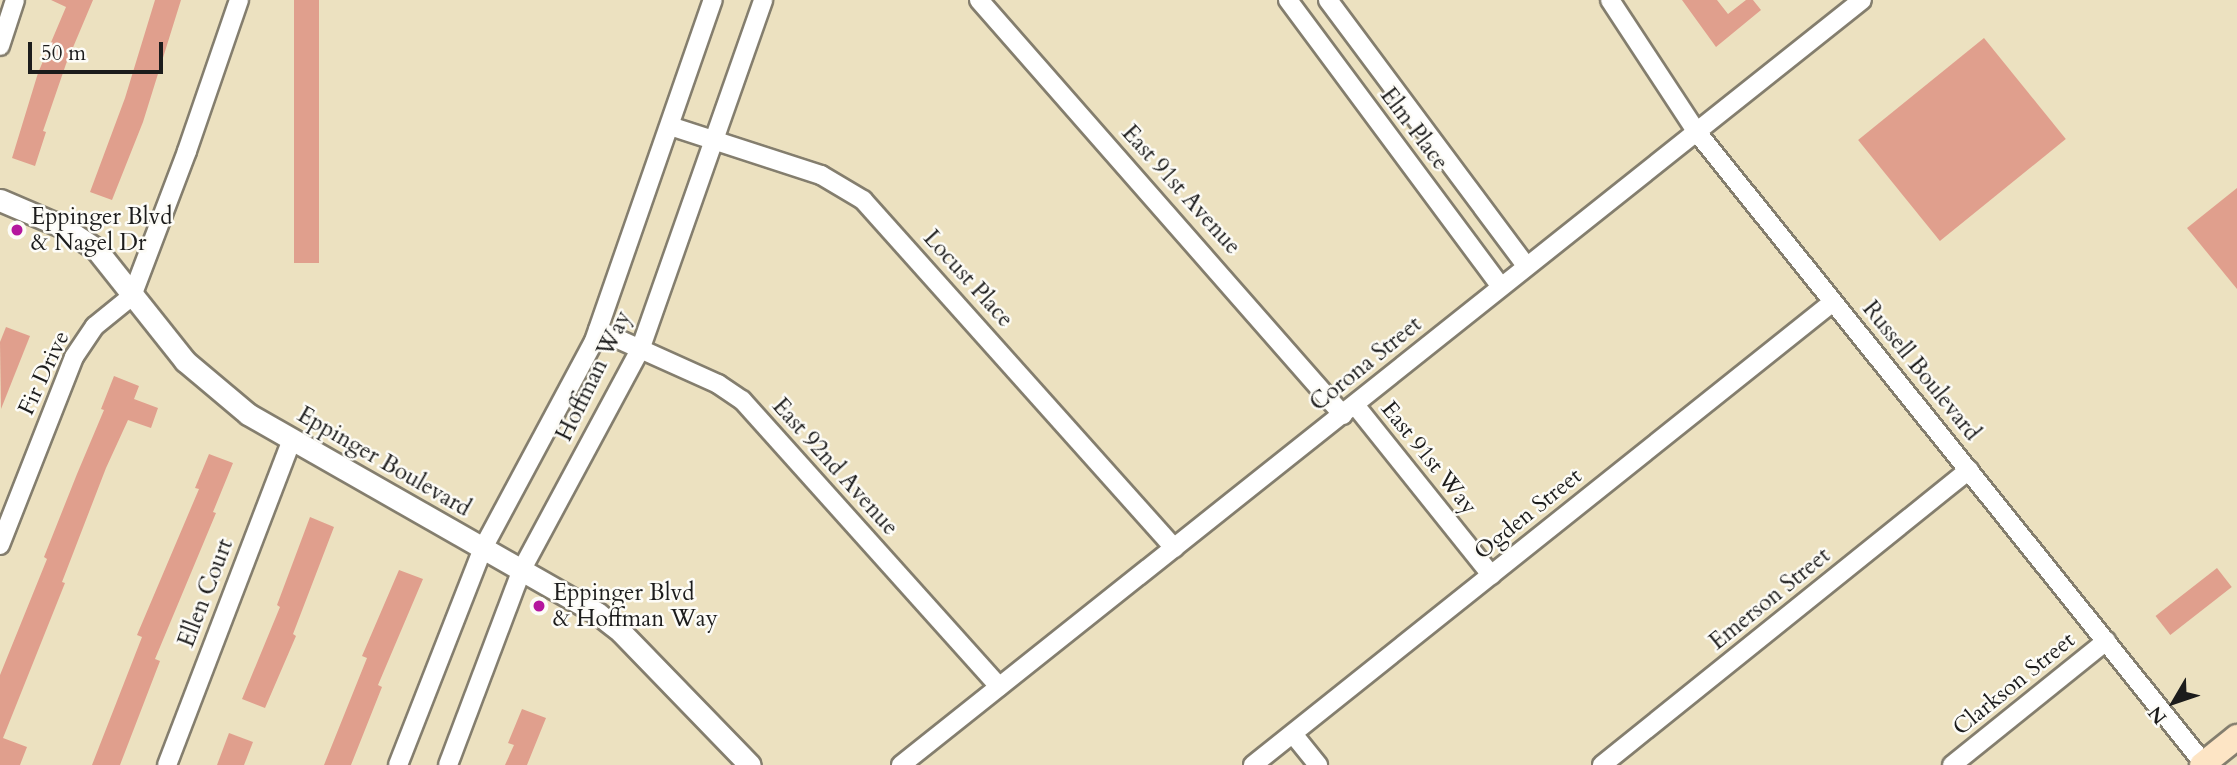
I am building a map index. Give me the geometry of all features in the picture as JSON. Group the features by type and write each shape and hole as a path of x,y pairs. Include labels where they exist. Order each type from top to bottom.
{"main road":[{"path":"2204,765 2237,737"}],"street":[{"path":"0,46 15,0"},
{"path":"132,296 187,152 239,0"},
{"name":"Hoffman Way","path":"447,765 522,569 640,350 763,0"},
{"name":"East 91st Avenue","path":"979,0 1349,410"},
{"name":"Elm Place","path":"1288,0 1501,286"},
{"name":"Elm Place","path":"1328,0 1526,266"},
{"name":"Russell Boulevard","path":"1609,0 1696,131 2204,765"},
{"name":"Corona Street","path":"901,765 1862,0"},
{"name":"Hoffman Way","path":"398,765 483,548 598,330 670,126 708,2"},
{"name":"Locust Place","path":"670,126 821,175 844,187 873,208 1174,548"},
{"name":"Eppinger Boulevard","path":"0,201 61,226 96,249 185,361 218,392 292,439 597,613 621,632 750,765"},
{"name":"Fir Drive","path":"0,545 74,357 95,326 132,296"},
{"name":"Ogden Street","path":"1253,765 1833,302"},
{"name":"East 92nd Avenue","path":"598,330 718,384 742,400 999,686"},
{"name":"East 91st Way","path":"1349,410 1491,575"},
{"name":"Ellen Court","path":"167,765 292,439"},
{"name":"Emerson Street","path":"1602,765 1969,470"},
{"name":"Clarkson Street","path":"1952,765 2106,641"},
{"path":"1293,734 1318,765"}],"building":[{"path":"51,0 93,0 66,64 43,131 46,132 35,166 12,158 38,73 66,7"},
{"path":"155,0 181,0 143,122 112,200 90,192 125,98"},
{"path":"294,0 319,0 319,263 294,263"},
{"path":"1682,0 1717,0 1728,14 1746,0 1753,0 1761,10 1716,47"},
{"path":"1984,38 2066,139 1940,241 1858,140"},
{"path":"2237,188 2237,289 2187,228"},
{"path":"6,327 30,336 1,409 0,342"},
{"path":"114,376 139,386 134,399 158,408 151,428 128,420 106,468 62,582 65,583 3,738 27,747 20,765 0,765 0,675 47,559 44,557 104,410 101,409"},
{"path":"209,454 233,463 213,512 216,513 155,659 160,661 120,765 92,765 142,637 137,635 199,489 195,488"},
{"path":"310,517 334,527 293,634 296,636 265,708 242,699 280,607 277,605"},
{"path":"2217,568 2232,587 2170,635 2156,616"},
{"path":"399,570 423,579 378,685 382,687 351,765 324,765 367,658 362,656"},
{"path":"522,709 546,718 527,765 505,765 514,745 508,743"},
{"path":"229,733 253,742 244,765 217,765"}],"place":[{"name":"Eppinger Blvd & Nagel Dr","path":"17,230"},
{"name":"Eppinger Blvd & Hoffman Way","path":"539,606"}]}
